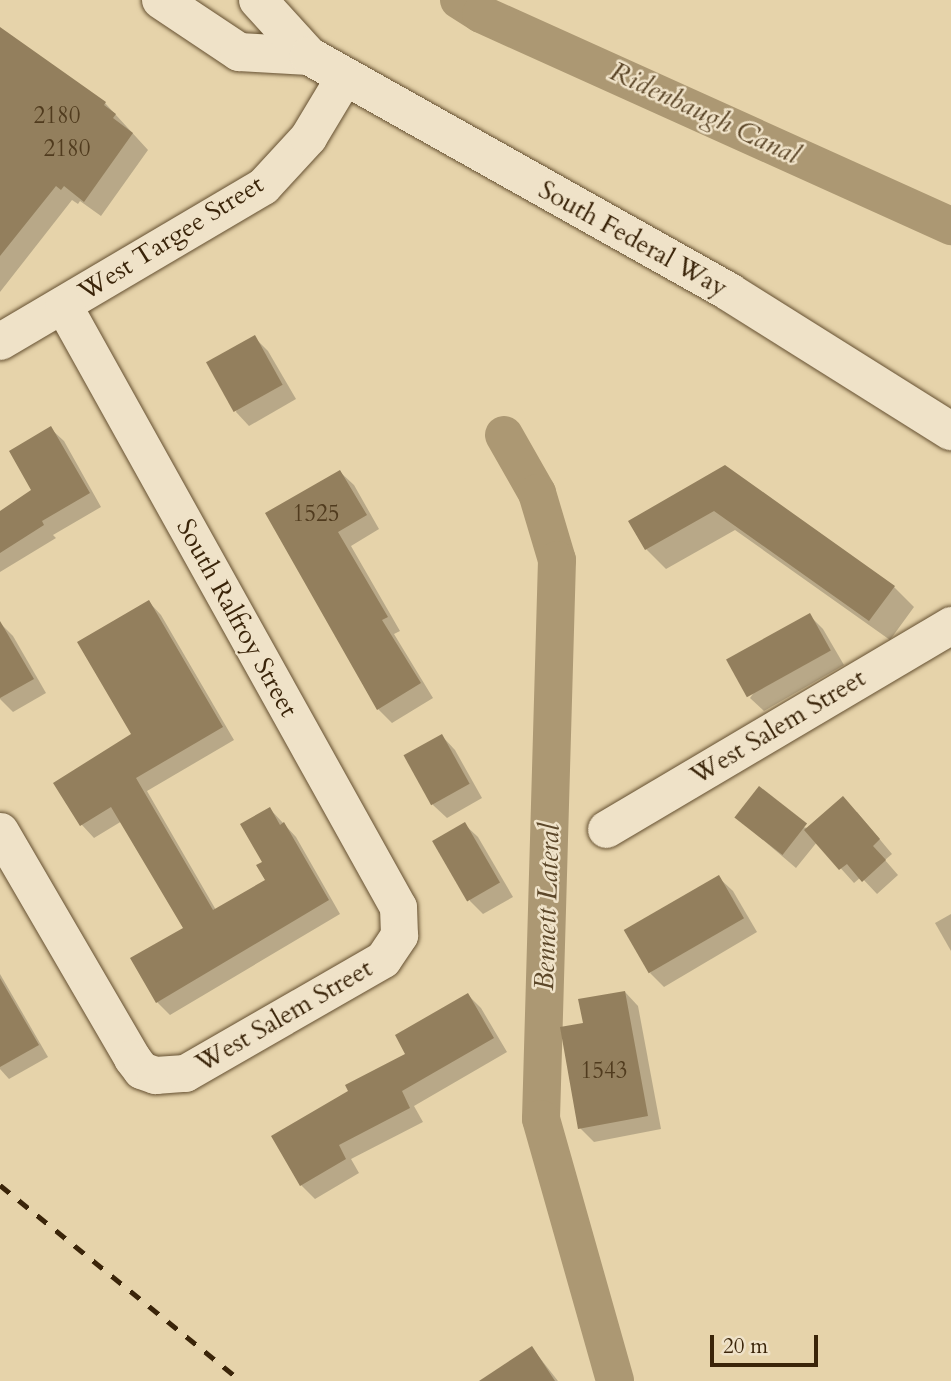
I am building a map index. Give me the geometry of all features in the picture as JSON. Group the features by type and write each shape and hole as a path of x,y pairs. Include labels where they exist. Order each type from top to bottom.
{"main road":[{"name":"South Federal Way","path":"161,0 239,52 309,56"},
{"name":"South Federal Way","path":"258,0 309,56 729,292 951,431"}],"street":[{"name":"West Targee Street","path":"0,341 263,186 308,136 344,77"},
{"name":"South Ralfroy Street","path":"63,306 398,907 399,934"},
{"name":"West Salem Street","path":"606,829 951,625"},
{"name":"West Salem Street","path":"0,831 132,1058 141,1069 155,1075 185,1073 383,959 399,934"}],"building":[{"path":"0,27 106,102 104,105 116,114 113,118 133,133 84,202 64,186 61,190 56,186 0,256"},
{"path":"255,335 283,385 234,412 206,362"},
{"path":"51,426 90,493 42,521 44,525 0,553 0,511 31,490 9,451"},
{"path":"725,465 895,586 869,621 714,511 645,550 628,521"},
{"path":"340,470 367,515 338,532 388,617 382,620 421,683 377,710 265,513"},
{"path":"149,600 223,727 136,778 213,910 265,880 256,865 262,862 240,824 270,807 280,825 284,822 329,900 156,1003 130,958 183,928 111,807 80,826 53,783 131,734 77,642"},
{"path":"810,613 831,651 747,697 726,660"},
{"path":"0,621 34,679 0,698"},
{"path":"442,734 470,784 431,805 404,755"},
{"path":"759,786 807,824 782,855 734,818"},
{"path":"843,796 880,839 873,846 886,860 862,882 847,864 839,870 804,830"},
{"path":"465,822 500,883 467,902 432,841"},
{"path":"719,875 744,918 649,973 624,930"},
{"path":"0,978 39,1045 0,1067"},
{"path":"625,991 648,1116 578,1129 560,1027 583,1023 578,999"},
{"path":"468,993 494,1038 402,1091 410,1108 339,1145 346,1159 300,1186 271,1136 348,1091 345,1085 405,1054 395,1035"},
{"path":"532,1346 555,1381 479,1381"}],"waterway":[{"name":"Ridenbaugh Canal","path":"459,0 481,14 951,226"},
{"name":"Bennett Lateral","path":"504,435 537,493 557,560 541,1119 615,1381"}],"railway":[{"path":"0,1185 241,1381"}]}
